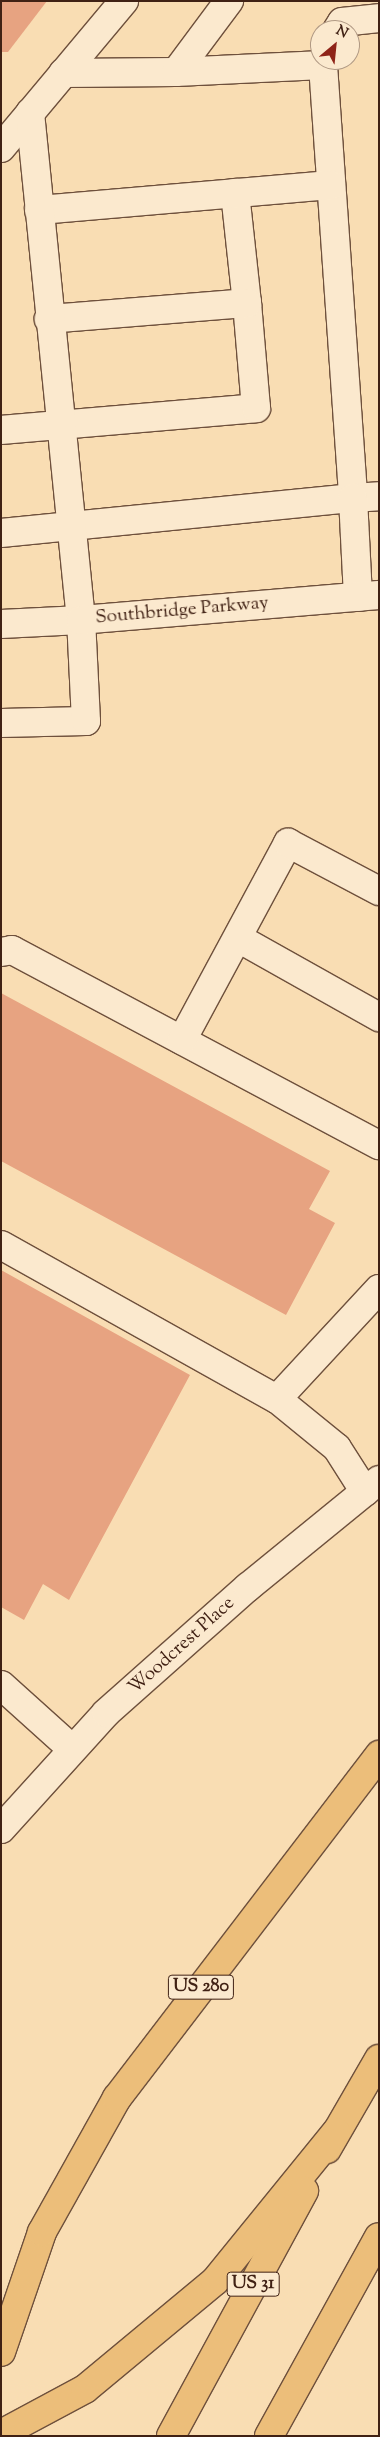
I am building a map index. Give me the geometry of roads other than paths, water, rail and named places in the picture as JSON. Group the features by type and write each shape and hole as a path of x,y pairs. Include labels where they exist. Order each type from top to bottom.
{"highway":[{"name":"US 280","path":"1,2352 42,2232 117,2098 379,1754"},
{"name":"US 31","path":"171,2436 336,2132 379,2058"},
{"path":"1,2434 85,2389 215,2281 336,2132"},
{"path":"269,2436 379,2237"}],"street":[{"path":"1,148 124,1"},
{"path":"176,72 229,1"},
{"path":"360,20 379,18"},
{"path":"63,73 176,72 310,63"},
{"path":"325,70 332,186 366,497 369,596"},
{"path":"1,624 81,620 70,527 30,114"},
{"path":"39,210 332,186"},
{"path":"1,430 256,408 235,194"},
{"path":"50,319 247,303"},
{"path":"1,533 366,497"},
{"name":"Southbridge Parkway","path":"1,724 86,721 81,620 369,596"},
{"path":"182,1040 288,844 379,891"},
{"path":"238,938 379,1016"},
{"path":"1,952 12,950 379,1145"},
{"path":"1,1245 277,1399 336,1448 372,1486"},
{"path":"277,1399 379,1289"},
{"name":"Woodcrest Place","path":"1,1829 106,1713 241,1593 372,1486"},
{"path":"1,1685 72,1749"}]}
